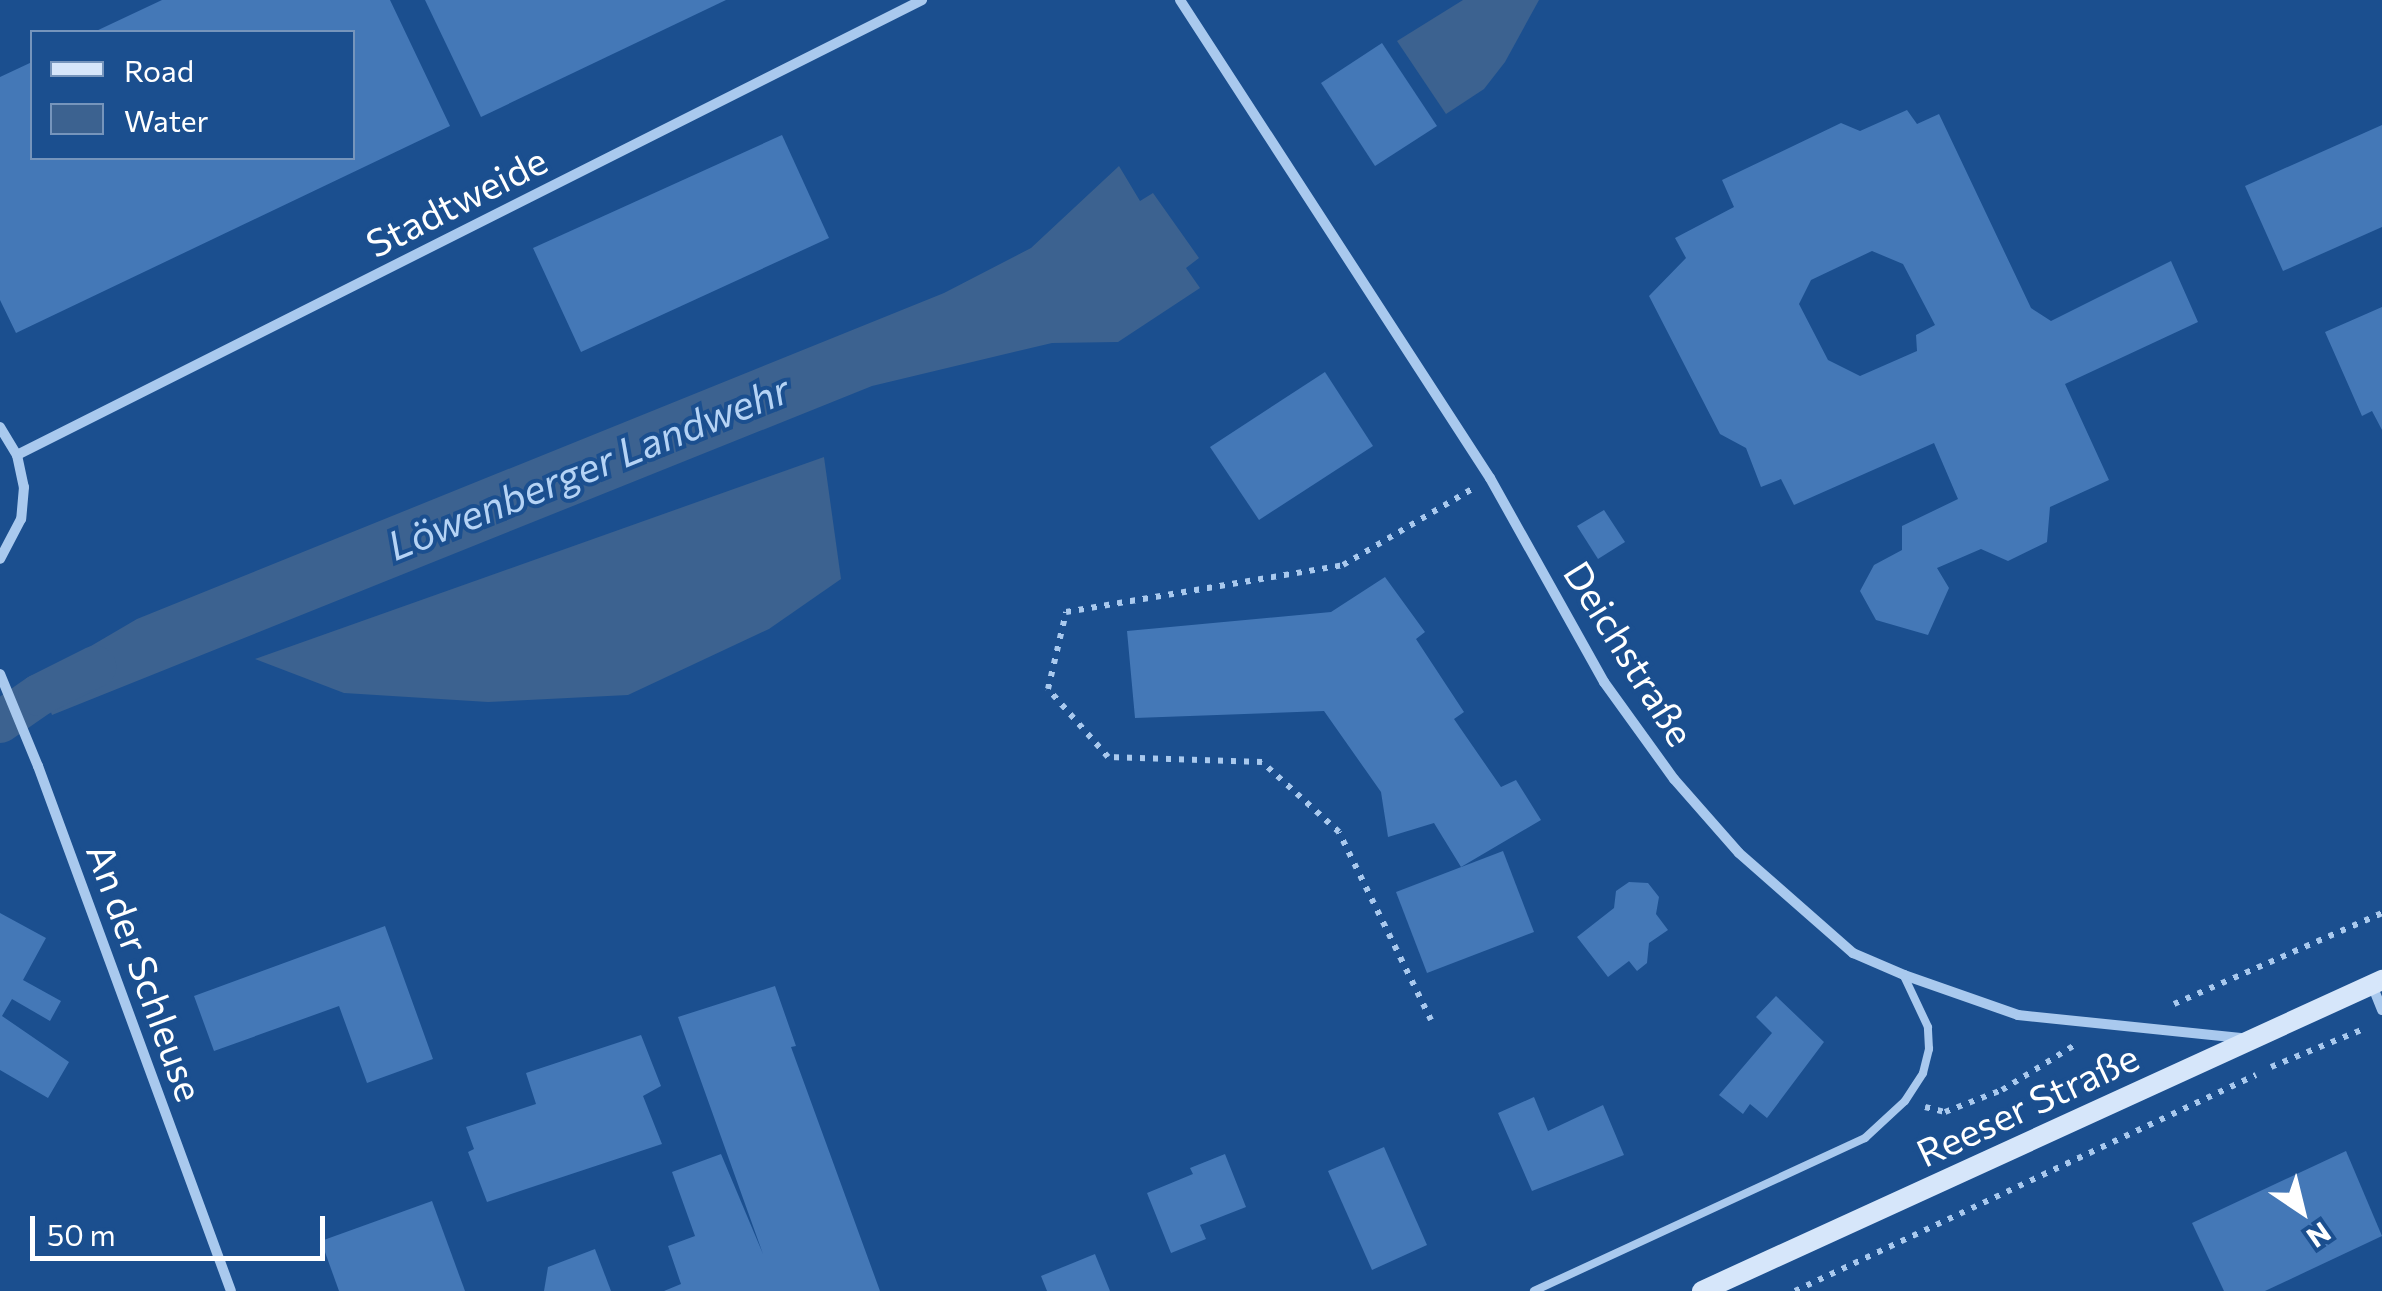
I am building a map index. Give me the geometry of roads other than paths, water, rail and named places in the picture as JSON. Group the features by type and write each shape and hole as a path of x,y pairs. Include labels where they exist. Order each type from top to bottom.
{"main road":[{"name":"Reeser Straße","path":"1702,1291 2377,983"}],"street":[{"name":"Stadtweide","path":"17,455 922,0"},
{"name":"Deichstraße","path":"1180,0 1490,478 1604,682 1674,779 1790,901 1853,953 2018,1015 2103,1027 2252,1039"},
{"path":"0,427 17,455 24,487 21,518 0,559"},
{"name":"An der Schleuse","path":"0,674 38,766 232,1291"},
{"path":"2377,983 2382,1010"}],"lane":[{"path":"1534,1291 1865,1138 1905,1102 1923,1074 1929,1049 1923,1014 1904,975"}],"water":[{"path":"1463,0 1539,0 1505,62 1484,89 1446,114 1397,41"},
{"path":"1119,166 1140,201 1153,193 1199,258 1186,268 1200,288 1118,342 1052,343 872,386 52,715 38,677 137,619 944,293 1031,248"},
{"path":"824,457 841,579 769,629 628,695 488,702 344,693 255,659"}],"waterway":[{"name":"Löwenberger Landwehr","path":"0,722 39,695 95,667"}]}
